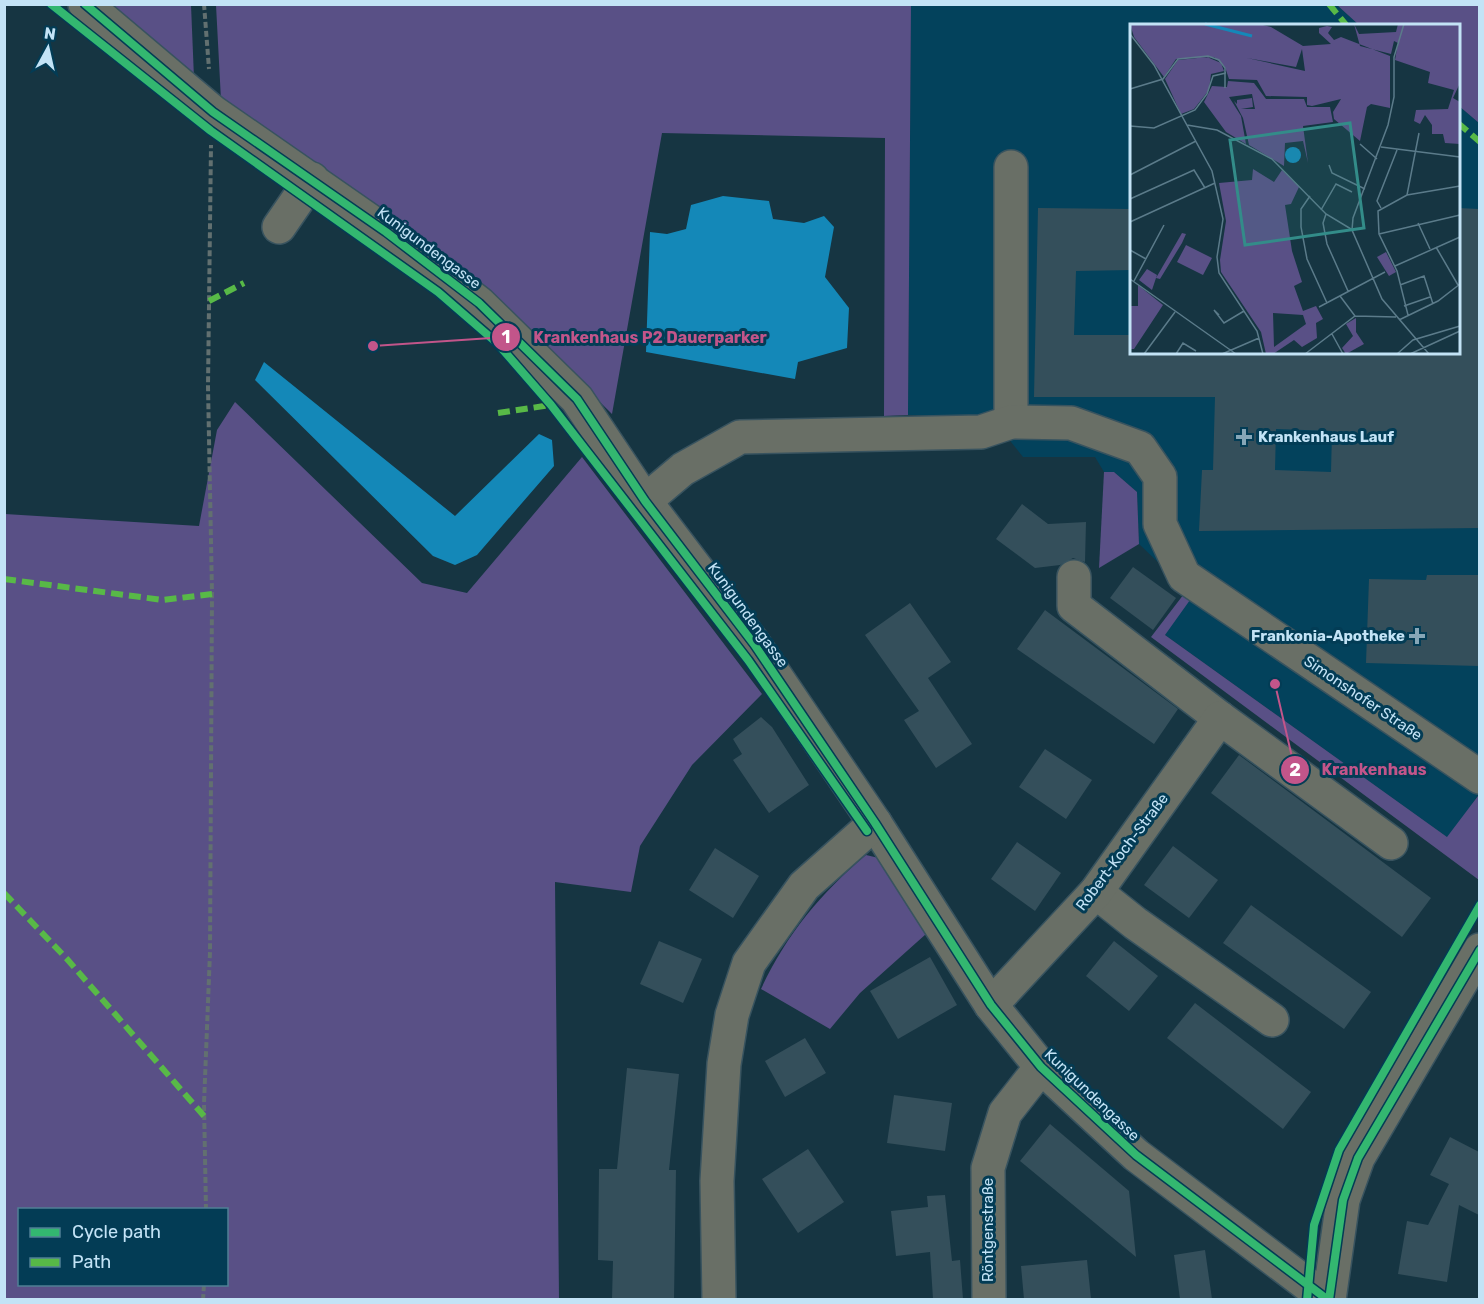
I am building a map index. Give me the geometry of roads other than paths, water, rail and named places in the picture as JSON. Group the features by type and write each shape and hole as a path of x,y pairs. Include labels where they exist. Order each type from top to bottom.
{"street":[{"name":"Kunigundengasse","path":"85,4 213,112 312,179 479,303 577,399 645,501 754,644 875,823 991,1005 1041,1067 1136,1155 1328,1299"},
{"path":"645,501 683,469 740,438 981,432 1011,422 1011,167"},
{"path":"279,227 312,179"},
{"name":"Simonshofer Straße","path":"1011,422 1071,423 1140,448 1160,477 1160,524 1184,576 1479,777"},
{"path":"1074,577 1074,606 1391,843"},
{"name":"Robert-Koch-Straße","path":"991,1005 1096,892 1221,717"},
{"path":"719,1299 717,1181 724,1064 732,1016 750,963 804,886 875,823"},
{"path":"1096,892 1135,923 1272,1020"},
{"path":"1328,1299 1343,1200 1358,1158 1479,950"},
{"name":"Röntgenstraße","path":"989,1299 988,1168 1005,1113 1041,1067"}],"place":[{"name":"Krankenhaus P2 Dauerparker","path":"373,346"},
{"name":"Krankenhaus Lauf","path":"1244,437"},
{"name":"Frankonia-Apotheke","path":"1417,636"},
{"name":"Krankenhaus","path":"1275,684"}]}
